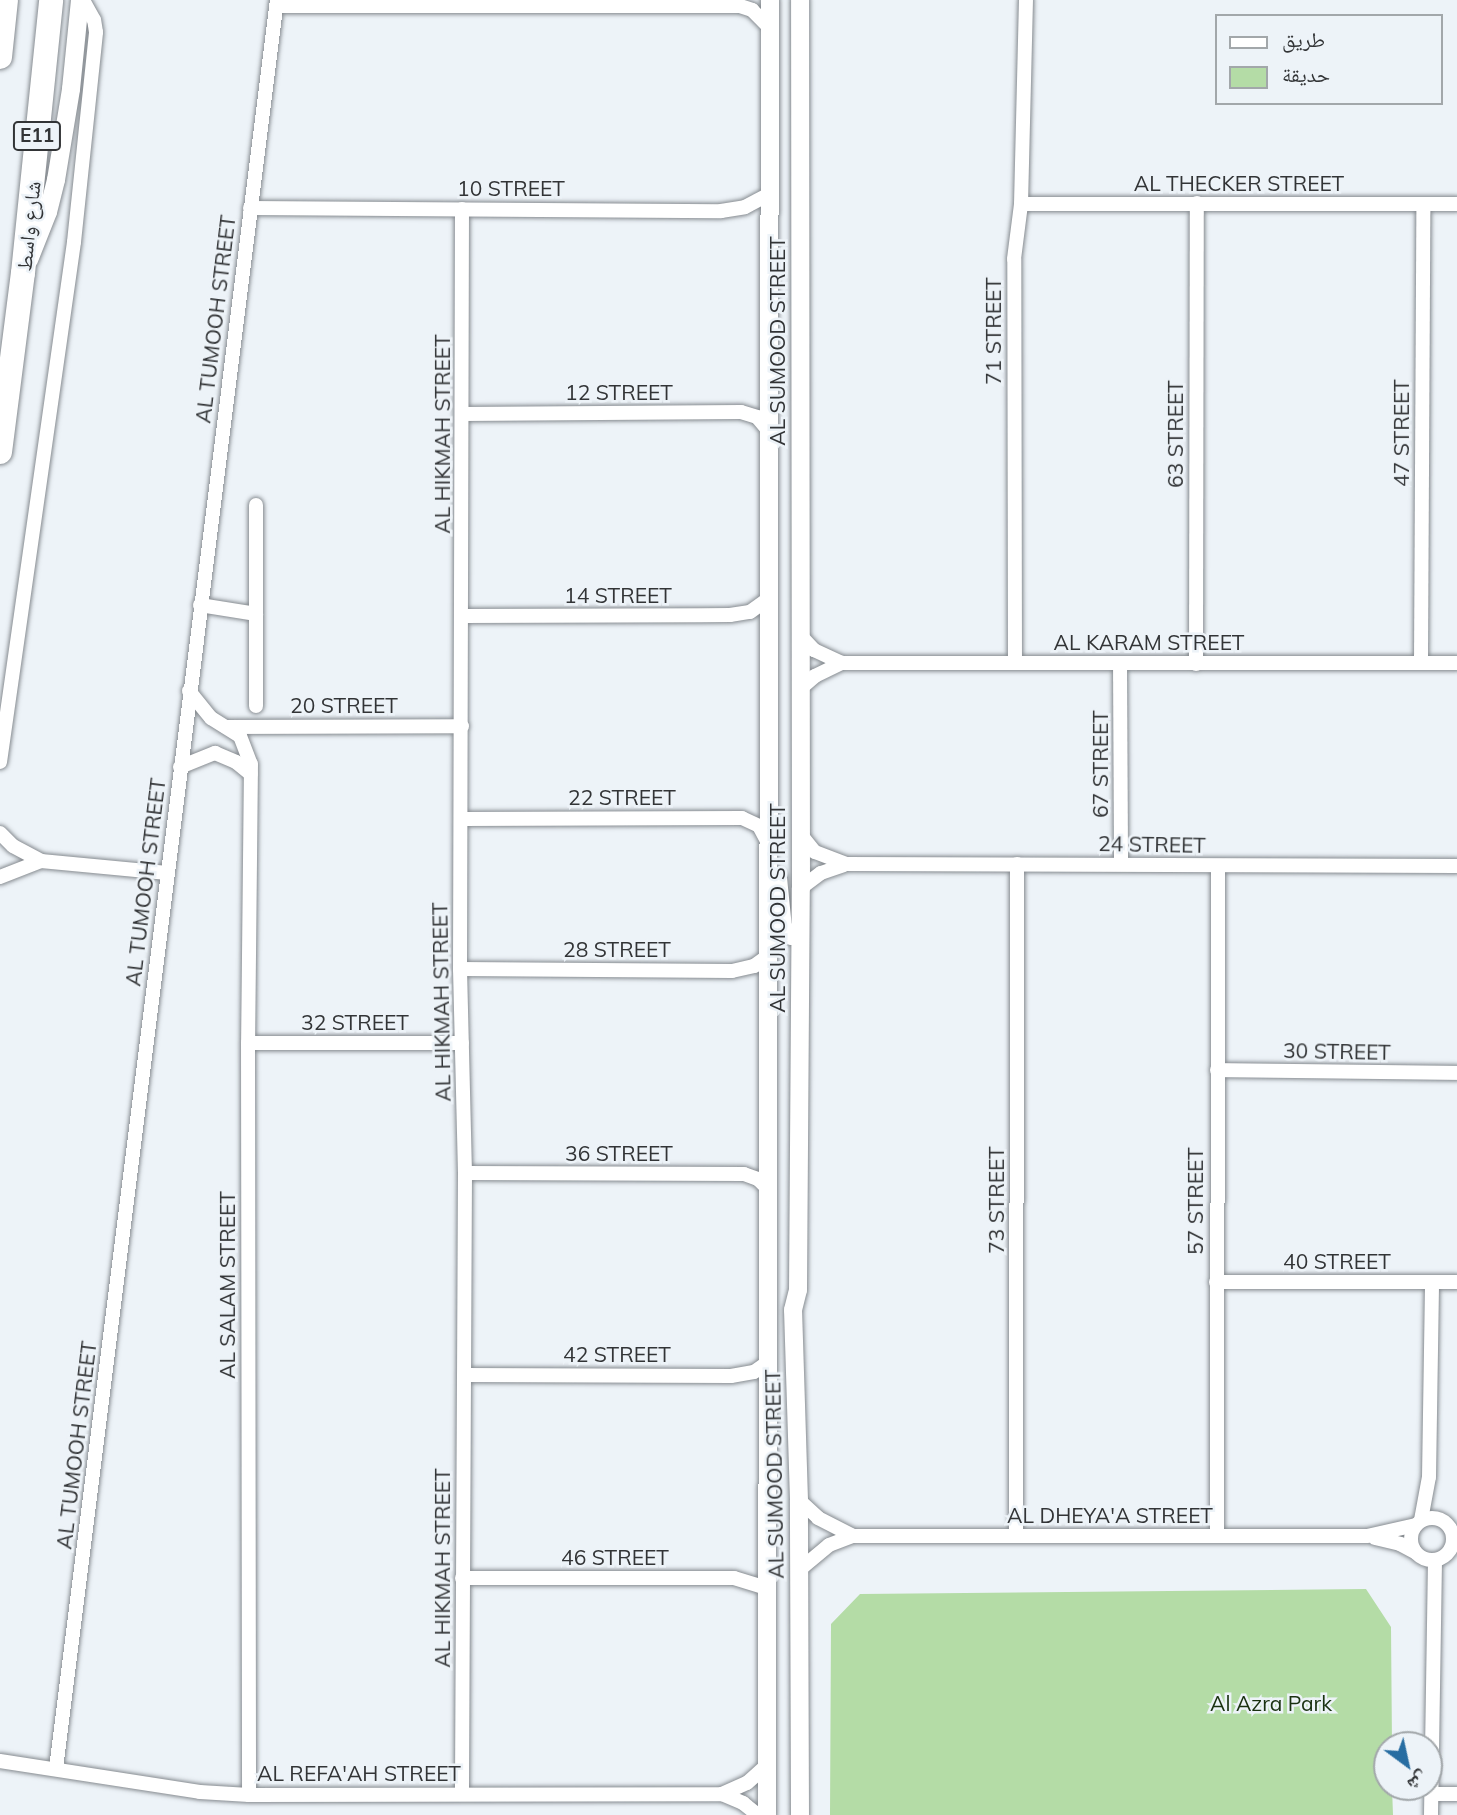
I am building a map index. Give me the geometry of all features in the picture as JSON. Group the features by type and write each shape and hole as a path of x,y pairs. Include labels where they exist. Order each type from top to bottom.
{"highway":[{"path":"0,57 6,0"},
{"name":"شارع واسط","path":"0,452 23,273 51,0"}],"street":[{"path":"23,273 38,241 56,180 71,89 81,0"},
{"path":"0,762 74,242 96,32 94,20 81,0"},
{"name":"AL SUMOOD STREET","path":"767,1815 770,0"},
{"name":"AL SUMOOD STREET","path":"800,0 801,888 798,1290 793,1310 799,1500 800,1815"},
{"name":"71 STREET","path":"1015,663 1014,258 1021,204 1026,0"},
{"path":"276,3 740,6 752,10 770,28"},
{"name":"AL TUMOOH STREET","path":"56,1769 276,3"},
{"name":"10 STREET","path":"250,208 721,211 746,207 769,194"},
{"name":"AL THECKER STREET","path":"1021,204 1457,204"},
{"name":"63 STREET","path":"1196,664 1197,204"},
{"name":"47 STREET","path":"1421,662 1423,204"},
{"name":"AL HIKMAH STREET","path":"462,209 460,969 465,1173 462,1794"},
{"name":"12 STREET","path":"463,414 741,412 757,417 768,430"},
{"path":"256,505 256,706"},
{"name":"14 STREET","path":"462,616 730,615 750,612 768,599"},
{"path":"200,605 256,614"},
{"name":"AL KARAM STREET","path":"800,635 814,650 842,663 1457,663"},
{"name":"AL KARAM STREET","path":"800,689 815,676 842,663"},
{"name":"67 STREET","path":"1121,663 1121,864"},
{"name":"AL SALAM STREET","path":"189,691 211,718 245,744 251,764 248,1043 249,1795"},
{"name":"20 STREET","path":"226,727 461,726"},
{"path":"180,767 215,754 236,762 251,774"},
{"name":"22 STREET","path":"462,819 743,818 759,826 769,852"},
{"path":"0,833 13,846 41,861 167,873"},
{"name":"24 STREET","path":"801,835 815,852 846,864"},
{"path":"769,852 781,892 783,928 792,936 800,930"},
{"path":"0,877 41,861"},
{"name":"24 STREET","path":"801,888 821,873 846,864 1457,866"},
{"name":"73 STREET","path":"1016,1536 1017,864"},
{"name":"57 STREET","path":"1217,1536 1218,867"},
{"name":"28 STREET","path":"460,969 732,971 754,966 769,955"},
{"name":"32 STREET","path":"248,1043 462,1043"},
{"name":"30 STREET","path":"1217,1070 1457,1073"},
{"name":"36 STREET","path":"465,1173 744,1174 758,1179 768,1189"},
{"path":"768,1210 787,1213 793,1219 793,1310"},
{"name":"40 STREET","path":"1216,1282 1457,1282"},
{"path":"1432,1282 1429,1477 1419,1522 1410,1538 1424,1556 1433,1608 1432,1731"},
{"name":"42 STREET","path":"464,1375 731,1376 754,1371 767,1363"},
{"path":"1424,1556 1453,1550 1455,1534 1440,1519 1429,1477"},
{"name":"AL DHEYA'A STREET","path":"799,1500 818,1518 853,1536"},
{"path":"1419,1522 1440,1519"},
{"name":"AL DHEYA'A STREET","path":"1367,1536 1419,1522"},
{"name":"AL DHEYA'A STREET","path":"798,1571 829,1545 853,1536 1367,1536 1400,1544 1424,1556"},
{"name":"46 STREET","path":"462,1578 734,1578 766,1588"},
{"name":"AL REFA'AH STREET","path":"0,1761 200,1791 249,1795 722,1794 743,1802 758,1815"},
{"name":"AL REFA'AH STREET","path":"722,1794 747,1783 767,1765"}],"green space":[{"name":"Al Azra Park","path":"1366,1589 1391,1627 1392,1731 1373,1731 1373,1801 1392,1801 1393,1815 830,1815 831,1624 860,1594"}]}
